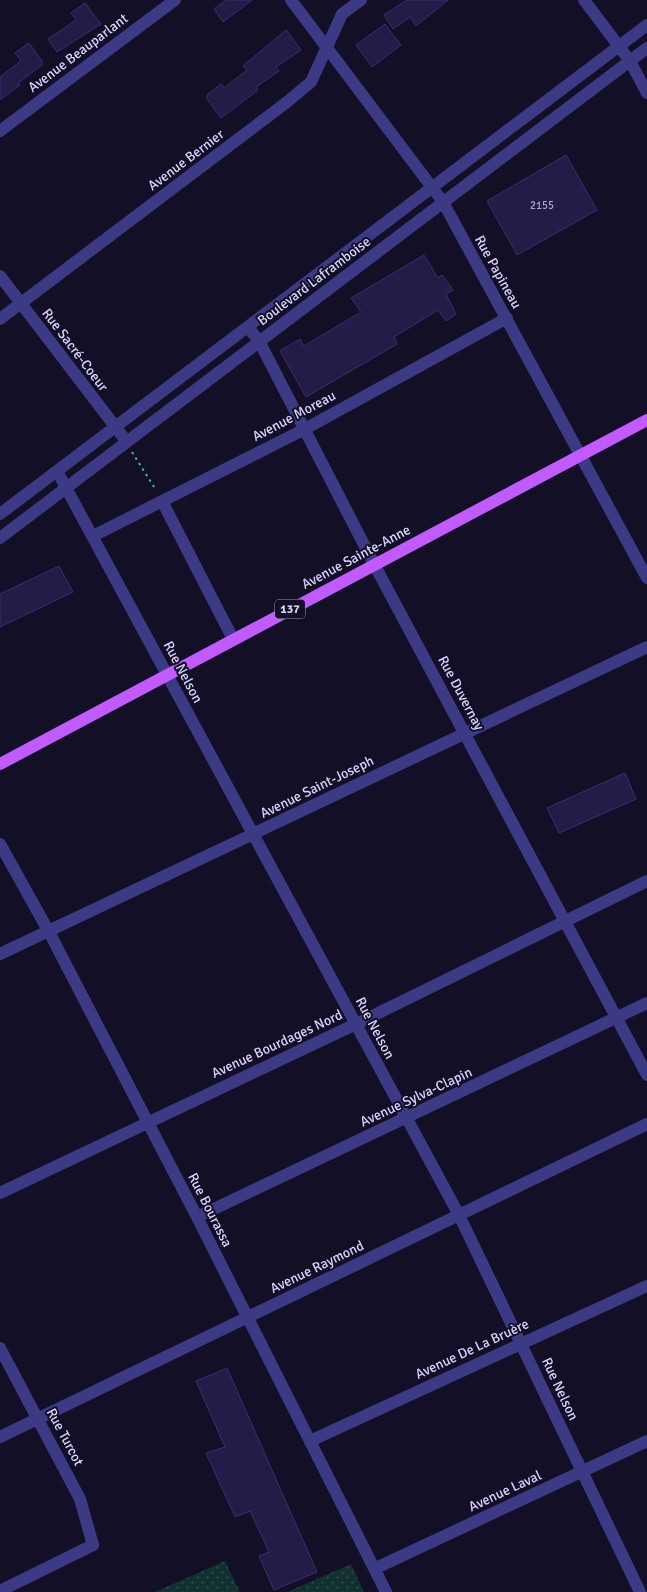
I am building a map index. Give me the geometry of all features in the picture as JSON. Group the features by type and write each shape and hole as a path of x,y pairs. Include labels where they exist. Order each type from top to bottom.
{"main road":[{"name":"Avenue Sainte-Anne","path":"0,764 647,420"}],"street":[{"name":"Avenue Beauparlant","path":"0,131 174,0"},
{"name":"Rue Papineau","path":"291,0 443,202 647,578"},
{"name":"Avenue Bernier","path":"0,319 311,82 342,14 361,0"},
{"path":"584,0 630,60 647,92"},
{"name":"Boulevard Laframboise","path":"0,514 647,24"},
{"name":"Boulevard Laframboise","path":"1,536 66,488 129,446 259,342 647,48"},
{"name":"Rue Sacré-Coeur","path":"0,276 129,446"},
{"name":"Avenue Moreau","path":"93,536 305,429 507,318"},
{"name":"Rue Duvernay","path":"248,327 259,342 374,564 647,1075"},
{"name":"Rue Nelson","path":"57,470 459,1215 522,1342 640,1592"},
{"path":"162,501 233,639"},
{"name":"Avenue Saint-Joseph","path":"0,954 647,647"},
{"name":"Rue Bourassa","path":"0,844 49,932 148,1122 376,1568 386,1592"},
{"name":"Avenue Bourdages Nord","path":"0,1193 356,1024 647,881"},
{"name":"Avenue Sylva-Clapin","path":"197,1217 647,1003"},
{"name":"Avenue Raymond","path":"0,1437 647,1124"},
{"name":"Avenue De La Bruère","path":"310,1441 647,1286"},
{"name":"Rue Turcot","path":"0,1348 80,1499 93,1545 0,1591"},
{"name":"Avenue Laval","path":"376,1568 647,1441"}],"path":[{"path":"129,446 162,501"}],"green space":[{"path":"225,1561 240,1592 155,1592"},
{"path":"351,1564 364,1592 287,1592"}],"building":[{"path":"226,0 252,0 223,22 214,9"},
{"path":"407,0 448,0 416,26 410,17 393,29 384,15"},
{"path":"85,3 101,24 57,52 48,39 76,20 71,13"},
{"path":"385,24 401,45 372,67 356,45"},
{"path":"286,30 301,50 276,67 279,71 256,87 258,90 221,118 207,99 207,95 221,84 224,88 247,70 243,66"},
{"path":"29,43 42,61 42,65 18,83 20,85 0,100 0,77 21,61 15,53"},
{"path":"566,155 597,210 517,255 487,201"},
{"path":"424,255 438,278 442,275 453,290 446,294 456,314 446,321 438,310 394,337 397,344 306,397 280,351 300,339 304,346 361,312 351,298"},
{"path":"59,566 73,592 0,627 0,594"},
{"path":"625,773 636,799 559,833 547,808"},
{"path":"227,1368 317,1572 274,1590 259,1556 269,1552 250,1511 235,1517 206,1453 225,1447 196,1381"}]}
